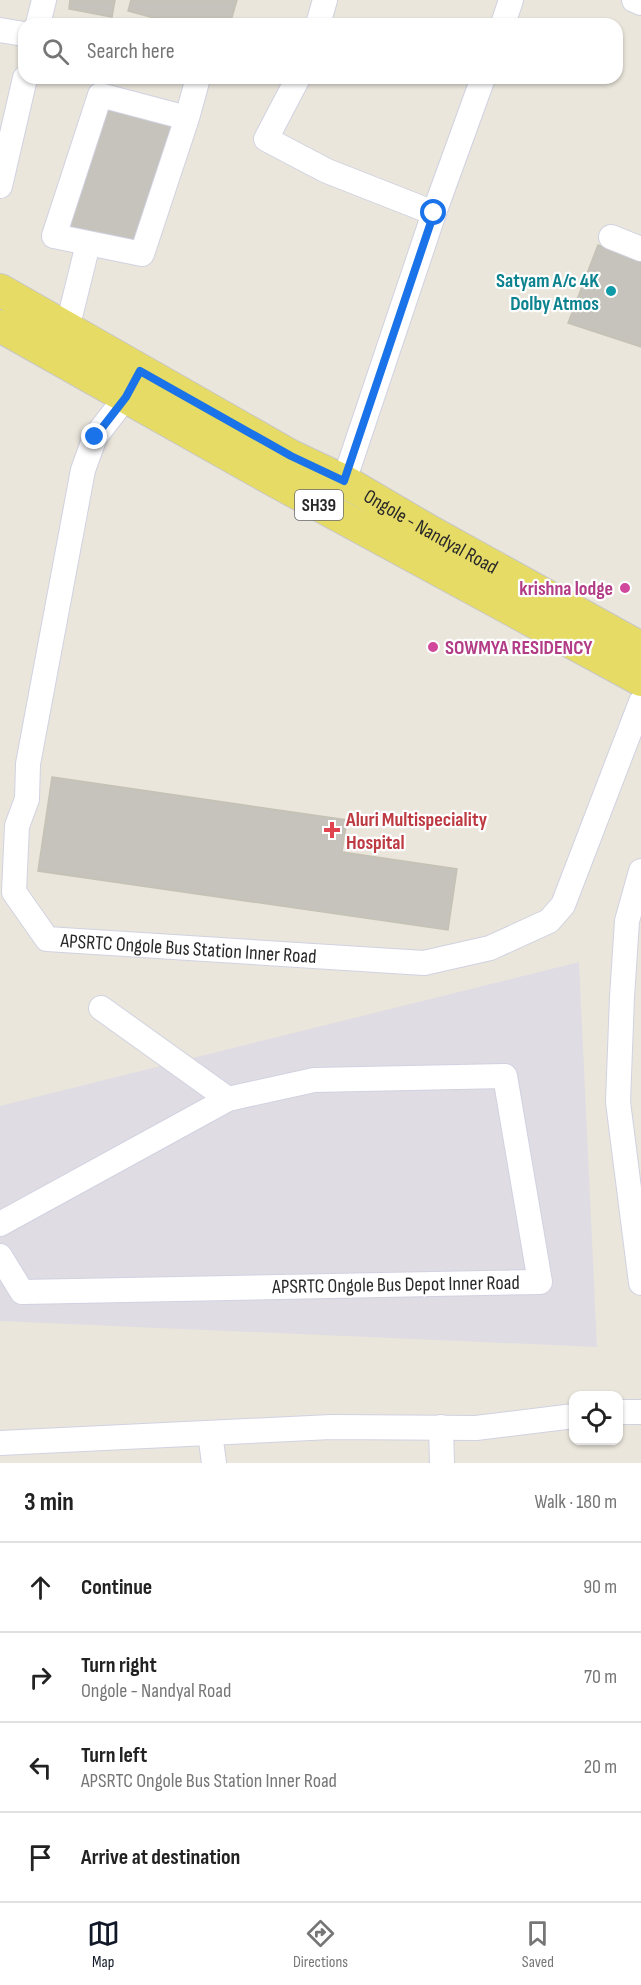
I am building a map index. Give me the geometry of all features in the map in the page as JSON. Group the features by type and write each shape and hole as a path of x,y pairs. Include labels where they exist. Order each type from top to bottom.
{"main road":[{"name":"Ongole - Nandyal Road","path":"0,290 67,329 133,384 275,481 641,680"},
{"name":"Ongole - Nandyal Road","path":"0,326 344,481 431,532 641,648"}],"street":[{"path":"40,18 44,0"},
{"path":"320,18 325,0"},
{"path":"505,18 511,0"},
{"path":"633,0 641,3"},
{"path":"0,30 18,33"},
{"path":"0,186 24,84"},
{"path":"187,118 100,95 54,236 142,254 187,118 196,84"},
{"path":"295,84 266,139 327,171 434,213"},
{"path":"344,481 434,213 481,84"},
{"path":"611,237 641,249"},
{"path":"67,329 88,244"},
{"name":"APSRTC Ongole Bus Station Inner Road","path":"133,384 95,437 83,470 28,764 27,799 17,826 14,892 47,939 424,963 490,948 549,921 563,905 641,702"},
{"path":"641,871 627,921 618,1102 641,1283"},
{"path":"101,1008 228,1099"},
{"name":"APSRTC Ongole Bus Depot Inner Road","path":"0,1224 228,1099 315,1080 505,1076 540,1282 22,1292 0,1256"},
{"path":"623,1412 641,1412"},
{"path":"0,1443 331,1427 476,1428 569,1416"},
{"path":"441,1427 442,1463"},
{"path":"210,1433 214,1463"}],"shaded area":[{"path":"579,962 597,1347 0,1321 0,1106"}],"building":[{"path":"70,0 115,0 112,17 69,9"},
{"path":"131,0 237,0 232,18 154,18 128,11"},
{"path":"104,102 178,122 138,248 61,232"},
{"name":"Satyam A/c 4K Dolby Atmos","path":"598,245 641,260 641,347 568,323"},
{"path":"52,777 347,820 342,852 457,869 448,930 38,871"}],"place":[{"name":"Satyam A/c 4K Dolby Atmos","path":"611,291"},
{"name":"krishna lodge","path":"625,588"},
{"name":"SOWMYA RESIDENCY","path":"433,647"},
{"name":"Aluri Multispeciality Hospital","path":"332,830"}],"route":[{"path":"95,437 126,397 140,371 291,456 344,481 434,213"}]}
